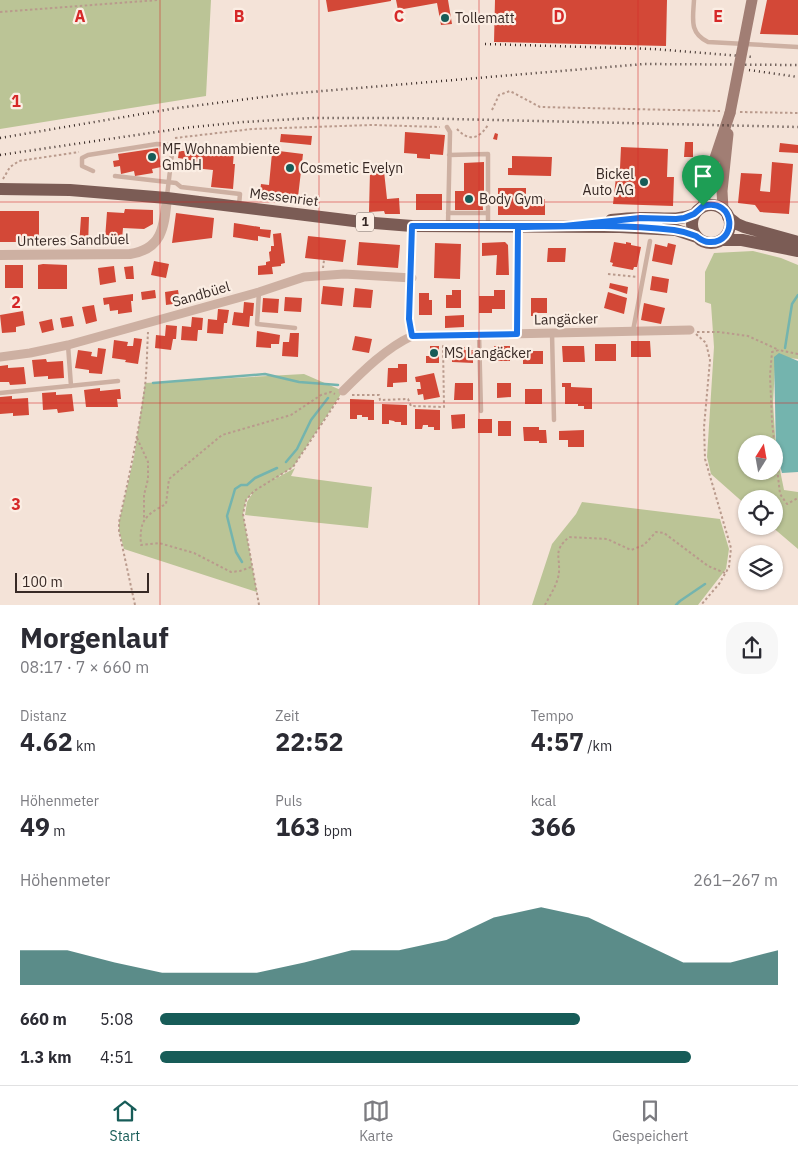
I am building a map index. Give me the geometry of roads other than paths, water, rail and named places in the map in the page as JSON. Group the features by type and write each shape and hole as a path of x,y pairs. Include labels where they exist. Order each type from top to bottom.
{"main road":[{"path":"720,240 725,236 729,227 722,191 732,112 752,0"},
{"path":"697,237 692,225 699,210 732,112"},
{"name":"Messenriet","path":"2,184 167,198 362,222 412,226 564,226 615,223 640,218 676,219 684,218 714,205 737,224 798,242"},
{"name":"Messenriet","path":"615,223 676,230 711,243 720,240 742,240 798,251"}],"street":[{"name":"Unteres Sandbüel","path":"0,255 139,253 152,245 162,232 167,198"},
{"path":"412,226 412,278 409,319 412,336"},
{"name":"Sandbüel","path":"0,357 30,354 68,346 304,277 344,274 412,278"},
{"name":"Langäcker","path":"342,394 358,375 400,342 412,336 690,330"}],"lane":[{"path":"694,0 693,27 700,38 708,42 798,46"},
{"path":"447,127 450,132 448,226"},
{"path":"93,171 82,166 82,158 88,155 157,144 173,145 167,198"},
{"path":"449,155 488,154 488,227"},
{"path":"115,176 176,183 181,186 240,194 239,206"},
{"path":"448,213 488,213"},
{"path":"517,334 518,227"},
{"path":"633,332 650,241"},
{"path":"258,292 257,324 295,328"},
{"path":"552,333 554,420"},
{"path":"479,334 482,411"},
{"path":"68,346 71,386"},
{"path":"0,393 118,381"}],"water":[{"path":"779,353 798,361 798,472 783,473 783,435 776,435 774,357"}],"waterway":[{"path":"785,348 792,304 798,295"},
{"path":"153,383 265,374 299,382 338,385"},
{"path":"286,462 297,449 311,420 328,398"},
{"path":"242,562 236,552 227,516 235,489 241,485 247,485 255,478 277,468"},
{"path":"676,605 705,584"}],"railway":[{"path":"485,44 654,49 753,57"},
{"path":"0,138 177,108 287,94 644,64 798,65"},
{"path":"749,70 798,77"},
{"path":"0,155 184,128 313,118 408,118 798,127"}],"place":[{"name":"Tollematt","path":"445,18"},
{"name":"MF Wohnambiente GmbH","path":"152,157"},
{"name":"Cosmetic Evelyn","path":"290,168"},
{"name":"Bickel Auto AG","path":"644,182"},
{"name":"Body Gym","path":"469,199"},
{"name":"MS Langäcker","path":"434,353"}]}
